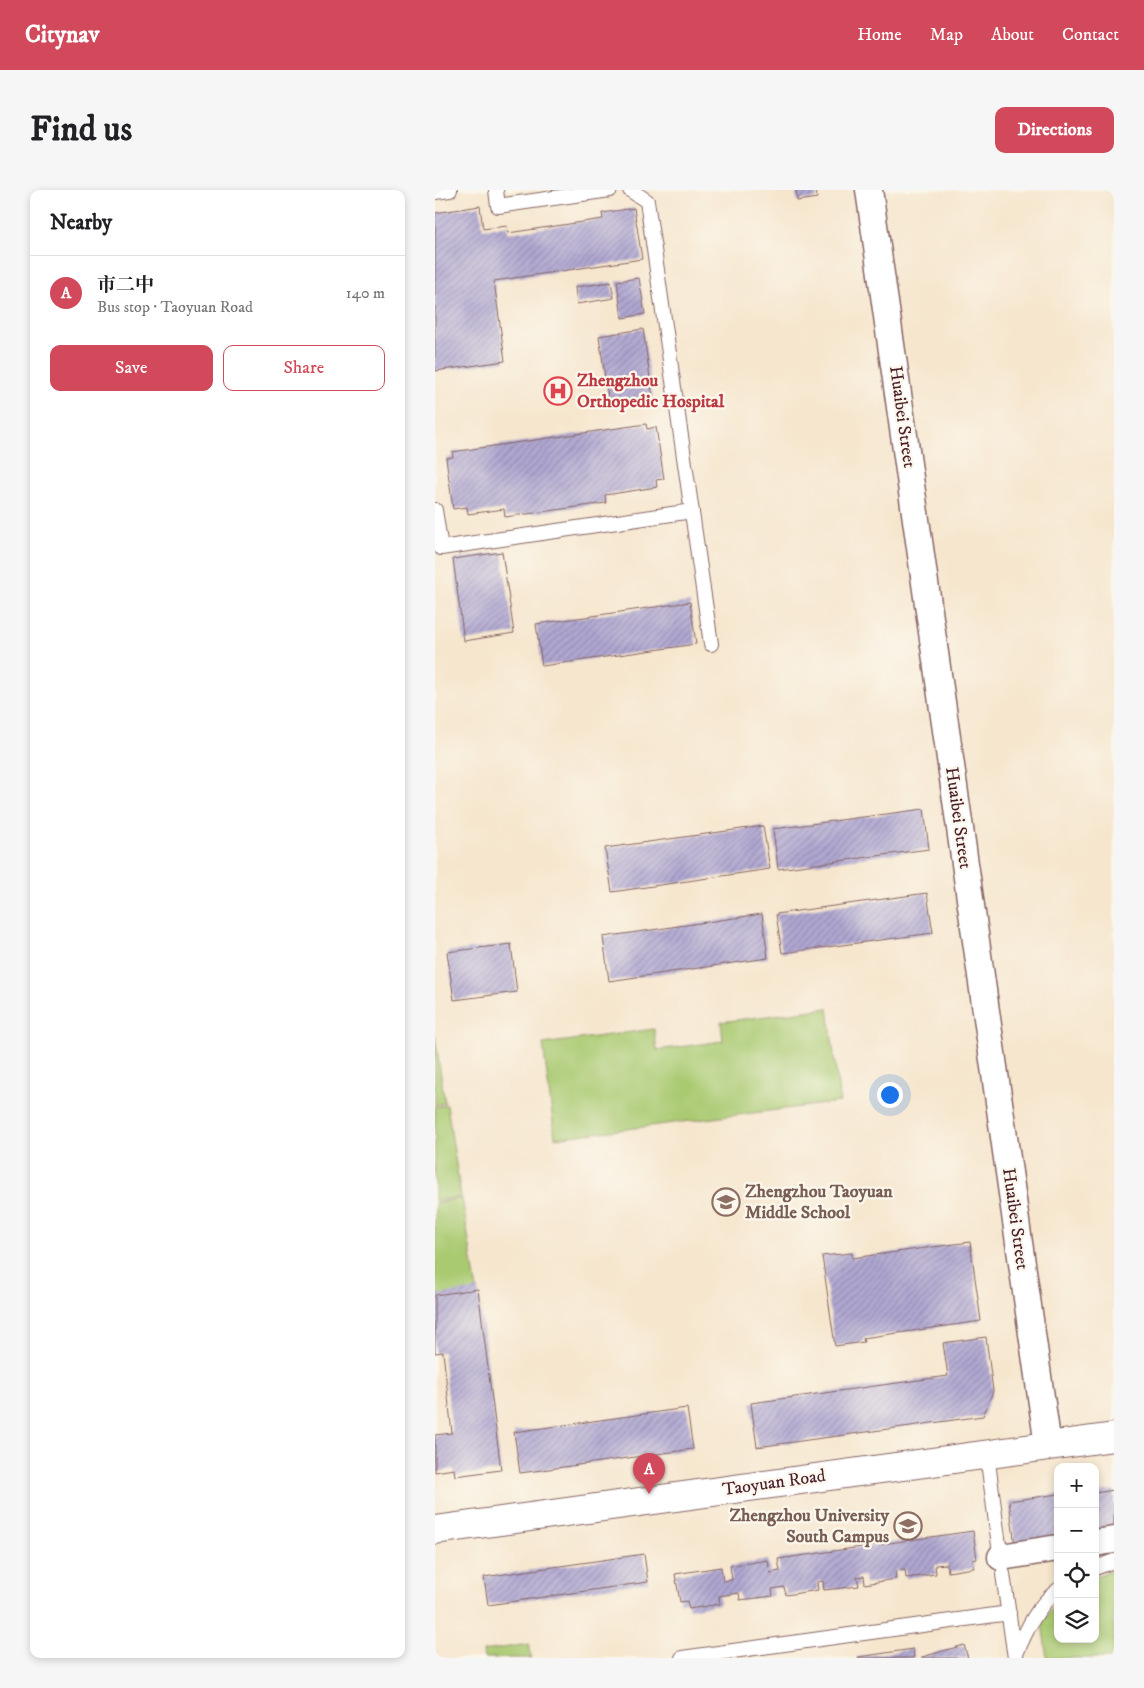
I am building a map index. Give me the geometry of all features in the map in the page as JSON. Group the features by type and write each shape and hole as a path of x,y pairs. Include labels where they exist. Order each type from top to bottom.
{"street":[{"name":"Huaibei Street","path":"869,190 1047,1446"},
{"name":"Taoyuan Road","path":"435,1530 1114,1437"},
{"path":"1099,1542 1114,1540"},
{"path":"1002,1564 1054,1549"}],"lane":[{"path":"435,192 449,190"},
{"path":"496,190 498,206 609,190"},
{"path":"630,190 647,201 711,644"},
{"path":"435,510 441,548 692,511"},
{"path":"987,1454 1015,1658"},
{"path":"1099,1567 1114,1561"},
{"path":"1015,1658 1024,1633 1054,1594"},
{"path":"682,1658 1009,1613"}],"green space":[{"path":"828,1008 840,1102 555,1138 543,1044 654,1029 657,1050 723,1041 721,1022"},
{"path":"435,1036 445,1103 435,1105"},
{"path":"447,1105 461,1197 435,1201 435,1107"},
{"path":"462,1198 477,1291 435,1297 435,1203"},
{"path":"1114,1570 1114,1658 1047,1658 1042,1623 1054,1606 1054,1643 1099,1643 1099,1576"},
{"path":"529,1644 531,1658 484,1658 483,1651"}],"building":[{"path":"796,190 816,190 817,198 797,201"},
{"path":"480,206 483,229 507,226 508,233 603,219 602,213 634,208 642,259 494,281 505,361 435,371 435,213"},
{"path":"639,278 645,314 622,318 617,281"},
{"path":"611,282 614,298 577,304 575,287"},
{"path":"643,329 653,399 609,405 599,336"},
{"path":"646,424 647,429 656,427 664,479 656,480 657,487 605,495 606,503 505,517 504,509 468,514 467,507 453,509 446,458 453,457 452,452"},
{"path":"502,552 514,633 464,641 453,559"},
{"path":"690,602 696,644 542,666 536,624"},
{"path":"924,809 929,849 778,869 773,829"},
{"path":"763,826 770,869 612,892 605,848"},
{"path":"927,893 933,933 782,953 776,914"},
{"path":"762,914 768,958 609,981 603,937"},
{"path":"511,944 517,992 454,1000 447,952"},
{"path":"970,1242 981,1321 863,1338 864,1342 835,1346 822,1256 852,1253 852,1258"},
{"path":"478,1289 501,1470 455,1476 454,1469 435,1472 435,1435 452,1433 443,1352 435,1353 435,1295"},
{"path":"986,1337 993,1391 983,1416 757,1447 751,1403 948,1376 943,1343"},
{"path":"687,1408 693,1449 520,1473 514,1432"},
{"path":"1114,1490 1114,1531 1099,1533 1099,1492"},
{"path":"1054,1495 1054,1548 1016,1553 1009,1501"},
{"path":"973,1531 977,1559 973,1560 974,1568 948,1572 947,1564 935,1565 936,1574 906,1578 905,1570 895,1571 896,1579 865,1584 864,1576 857,1577 859,1586 824,1590 823,1581 817,1582 818,1590 786,1595 784,1587 772,1589 773,1596 740,1600 739,1593 719,1596 720,1604 689,1609 687,1601 680,1602 675,1574 721,1567 723,1581 732,1580 730,1566 768,1560 770,1573 780,1571 778,1559"},
{"path":"644,1554 648,1582 488,1605 484,1577"},
{"path":"964,1645 968,1658 922,1658 922,1657"},
{"path":"913,1649 914,1658 858,1658 858,1657"}],"place":[{"name":"Zhengzhou Orthopedic Hospital","path":"558,391"},
{"name":"Zhengzhou Taoyuan Middle School","path":"726,1202"},
{"name":"市二中","path":"649,1494"},
{"name":"Zhengzhou University South Campus","path":"908,1526"}]}
